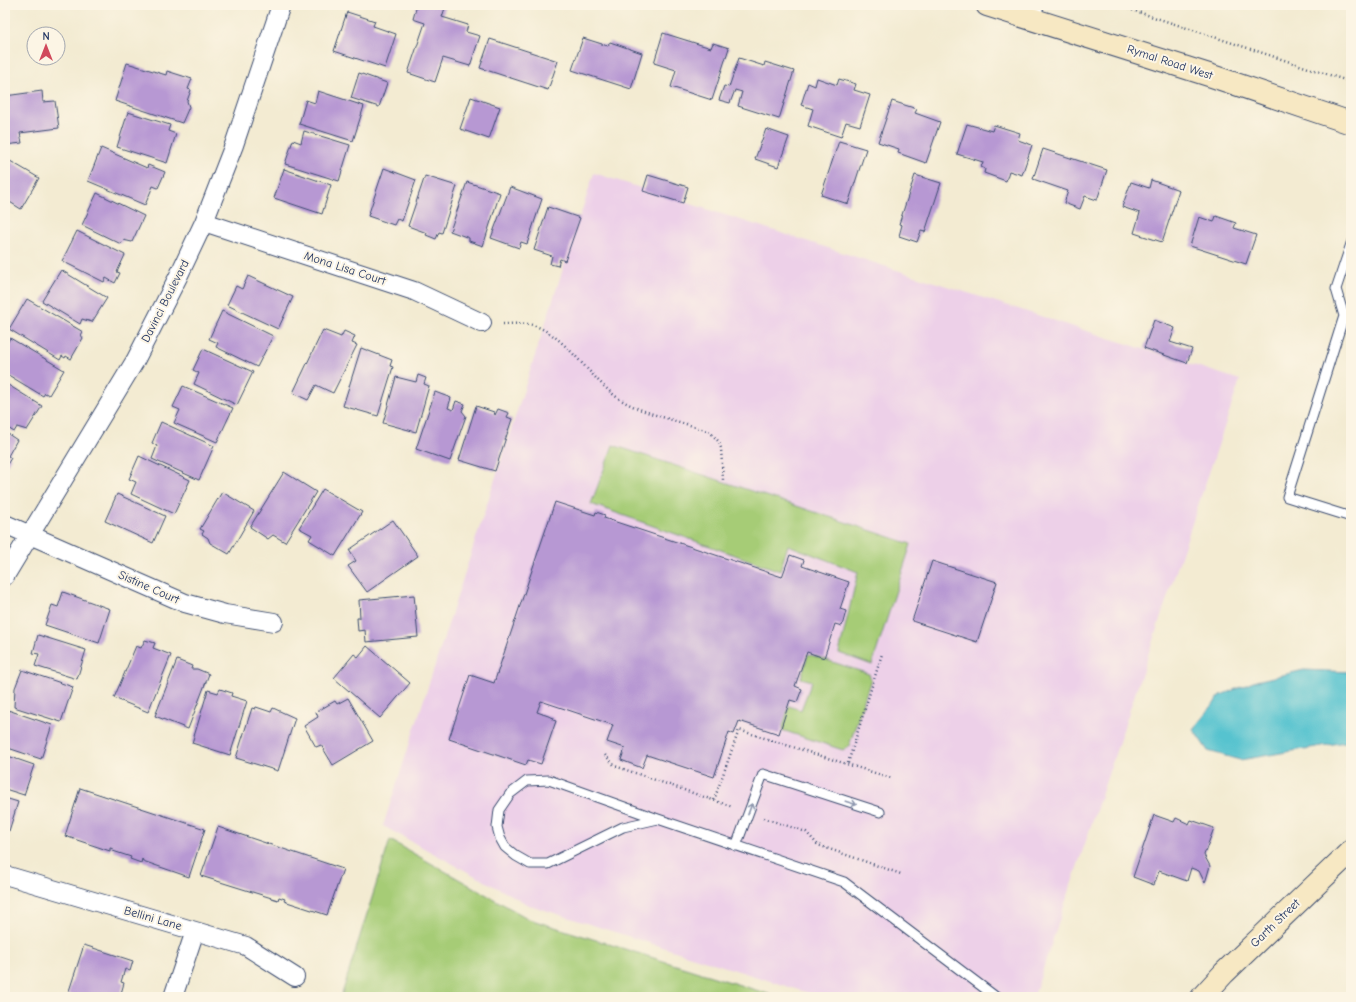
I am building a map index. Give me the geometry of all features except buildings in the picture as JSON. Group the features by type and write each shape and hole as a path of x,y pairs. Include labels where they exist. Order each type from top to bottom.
{"main road":[{"name":"Rymal Road West","path":"987,5 1032,12 1212,76 1351,123"},
{"name":"Garth Street","path":"1202,997 1224,973 1351,851"}],"street":[{"name":"Davinci Boulevard","path":"5,576 135,361 178,278 204,222 234,145 281,5"},
{"name":"Mona Lisa Court","path":"204,222 414,291 482,323"},
{"name":"Sistine Court","path":"5,524 185,603 225,614 274,622"},
{"name":"Bellini Lane","path":"5,875 246,946 295,977"},
{"path":"173,997 195,931"}],"lane":[{"path":"1351,244 1336,290 1344,316 1287,497 1351,517"},
{"path":"736,846 763,774 880,812"},
{"path":"658,819 623,827 548,864 530,864 516,856 505,847 500,838 497,827 499,810 510,794 527,780 549,780 736,846 844,882 996,997"}],"path":[{"path":"1117,5 1351,82"},
{"path":"482,323 528,324 548,331 558,339 600,383 621,400 636,408 710,432 719,442 721,448 723,480"},
{"path":"848,764 882,654"},
{"path":"714,800 739,730 891,778"}],"shaded area":[{"path":"594,173 1240,380 1035,993 1040,997 821,997 529,905 383,826"}],"green space":[{"path":"613,445 911,544 872,665 839,653 858,572 788,545 780,571 591,504"},
{"path":"808,654 869,674 871,679 849,746 843,750 782,730 789,706 801,710 812,681 801,678"},
{"path":"390,840 529,919 778,997 341,997"}],"water":[{"path":"1304,670 1351,672 1351,741 1240,760 1208,751 1193,729 1221,695 1256,681"}]}
